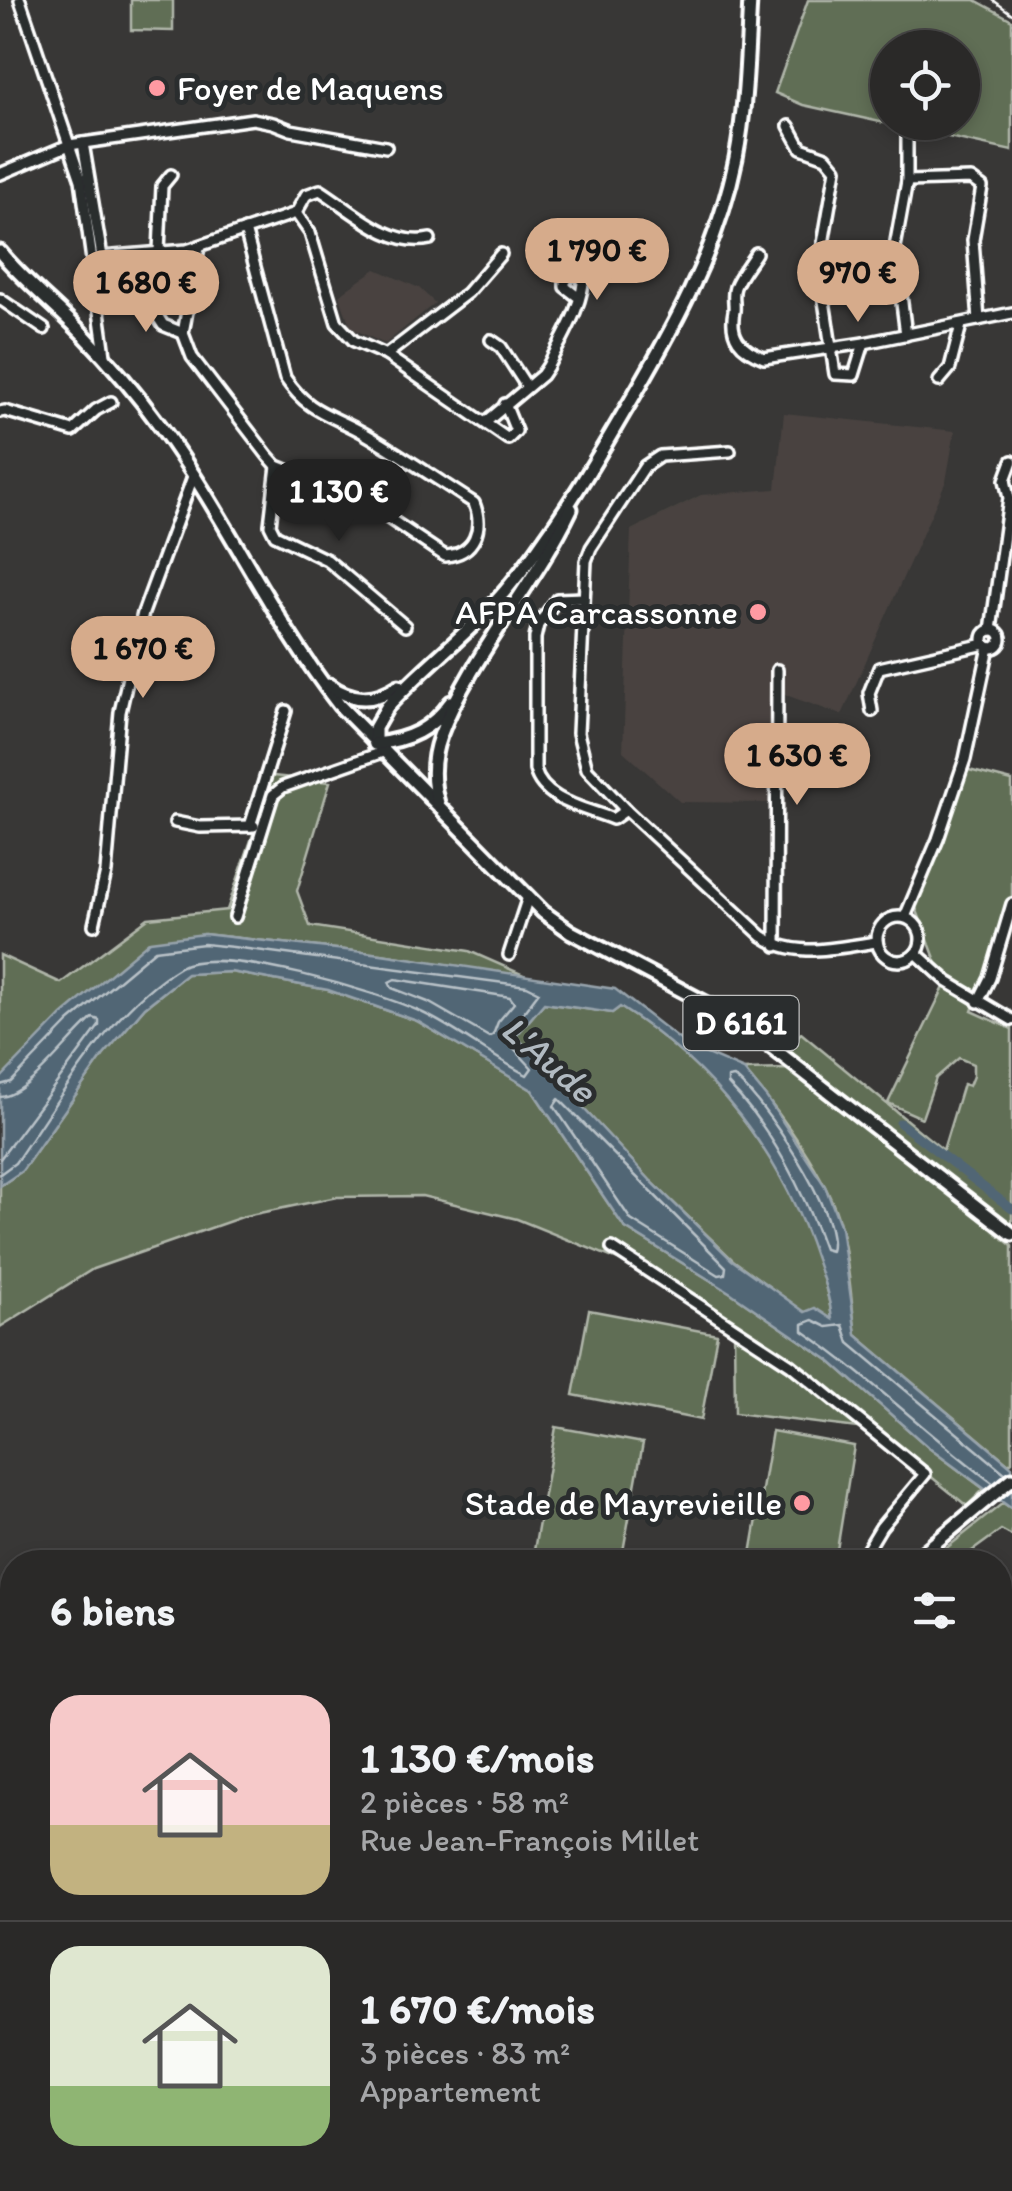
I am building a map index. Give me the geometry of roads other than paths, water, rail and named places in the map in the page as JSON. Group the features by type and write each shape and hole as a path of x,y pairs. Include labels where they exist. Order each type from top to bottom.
{"main road":[{"path":"440,808 432,769 440,735 669,334 694,286 714,234 740,128 750,0"},
{"path":"0,252 21,277"},
{"path":"0,262 81,332 137,395 194,474 318,678 374,750"},
{"path":"374,750 376,728 386,706 505,592 588,474"},
{"path":"374,750 426,730 480,661"},
{"path":"318,678 342,695 359,698 389,693 419,672"},
{"name":"D 6161","path":"374,750 440,808 528,898 571,932 670,982 764,1040 1012,1234"},
{"name":"D 6161","path":"374,750 437,814 460,830"},
{"path":"927,1550 1012,1479"}],"street":[{"path":"20,0 87,206 97,259"},
{"path":"0,174 68,145 259,119 290,130 386,147"},
{"path":"790,126 800,148 826,157 836,169 820,267 834,374 854,376 864,343"},
{"path":"906,335 895,247 907,181 907,140"},
{"path":"83,143 106,360"},
{"path":"159,252 162,186 172,175"},
{"path":"907,181 971,179 982,187 973,240 979,320"},
{"path":"97,259 199,247 296,213 306,195 320,190 380,231 419,242 430,239"},
{"path":"296,213 310,233 336,323 354,342 386,354 508,439 516,431 505,404"},
{"path":"199,247 183,333 192,357 277,466 366,503 445,556 457,555 472,544 478,530 479,516 474,503 362,432 313,410 285,378 245,230"},
{"path":"386,354 467,293 501,254"},
{"path":"756,254 734,290 732,331 754,354 764,358 1011,314"},
{"path":"144,295 163,326 183,333"},
{"path":"486,422 548,366 578,297"},
{"path":"1,302 44,328"},
{"path":"939,381 950,368 961,325"},
{"path":"490,340 501,348 527,387"},
{"path":"0,412 73,431 111,402"},
{"path":"730,451 660,456 645,466 591,548 586,561 584,598 578,733 581,751 588,769 626,810 776,946 807,951 877,942"},
{"path":"906,918 965,759 987,646 984,635 991,630 1009,498 1005,480 1012,460"},
{"path":"277,466 270,525 275,535 282,542 327,560 405,626"},
{"path":"94,925 106,872 120,712 144,613 194,474"},
{"path":"584,598 558,599 538,625 534,638 535,770 538,782 553,794 613,818 626,810"},
{"path":"872,711 869,693 879,668 1007,642 991,630"},
{"path":"776,946 777,670"},
{"path":"250,826 286,711"},
{"path":"235,917 273,795 283,787 374,750"},
{"path":"176,822 200,827 262,826"},
{"path":"509,955 528,898"},
{"path":"978,1002 986,990 1012,904"},
{"path":"893,917 906,918 920,933 916,953 896,961 881,952 877,942 880,928 893,917"},
{"path":"916,953 948,982 1012,1020"},
{"path":"612,1248 791,1365 925,1474 867,1550"}],"water":[{"path":"204,934 381,954 615,989 688,1046 744,1070 825,1186 841,1227 856,1335 1012,1467 1012,1509 929,1448 830,1361 731,1293 624,1227 532,1090 417,1021 328,990 231,972 187,974 145,1007 103,1056 22,1171 0,1186 0,1079 62,1015 150,941","holes":["544,1003 612,1013 620,1007 685,1057 714,1085 764,1149 802,1221 826,1288 832,1319 815,1308 805,1312 732,1260 651,1181 516,1036"]}],"waterway":[{"path":"900,1123 1012,1209"}],"railway":[{"path":"993,0 1012,14"}],"place":[{"name":"Foyer de Maquens","path":"157,88"},
{"name":"AFPA Carcassonne","path":"758,612"},
{"name":"Stade de Mayrevieille","path":"802,1503"}],"water label":[{"name":"L'Aude","path":"549,1059"}]}
